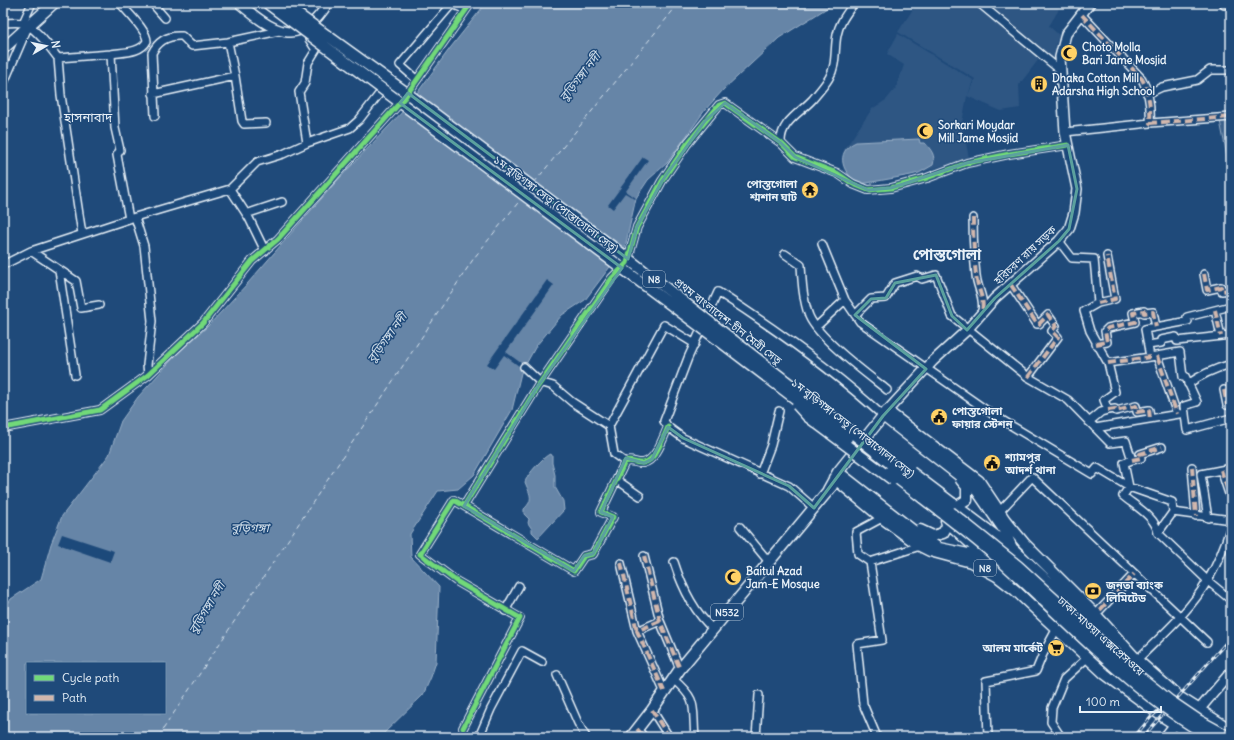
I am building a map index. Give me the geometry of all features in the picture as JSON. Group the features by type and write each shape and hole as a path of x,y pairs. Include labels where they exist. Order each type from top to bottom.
{"highway":[{"path":"3,49 25,25 54,3"},
{"name":"১ম বুড়িগঙ্গা সেতু (পোস্তাগোলা সেতু)","path":"266,3 787,387 949,513 999,559"},
{"name":"প্রথম বাংলাদেশ-চীন মৈত্রী সেতু","path":"282,3 423,105 618,251 787,387"},
{"path":"787,387 820,401 949,513 988,558 1089,652 1120,684"},
{"path":"885,417 979,481 999,512 1024,543 1094,613 1134,658"},
{"path":"840,474 925,534 933,536 945,531 949,513 967,500 968,491 964,482 885,417"},
{"path":"885,417 975,488 1004,530 1013,549 1018,566"},
{"name":"N532","path":"637,734 664,691 680,669 814,508 885,417"},
{"path":"840,474 924,539 939,548 999,559"},
{"name":"N8","path":"840,474 882,518 920,546 930,551 971,562 988,570 1015,590 1056,630 1105,674 1195,737"},
{"path":"949,513 1013,549 1087,620 1179,697 1198,711 1231,730"},
{"name":"N8","path":"949,513 1018,566"},
{"name":"ঢাকা-মাওয়া এক্সপ্রেসওয়ে","path":"999,559 1130,680 1172,714 1211,737"},
{"name":"ঢাকা-মাওয়া এক্সপ্রেসওয়ে","path":"1018,566 1134,673 1192,716 1229,737"}],"main road":[{"path":"239,3 265,24 279,32 295,31 308,27 328,3"},
{"name":"হরিচরণ রায় সড়ক","path":"885,417 898,399 933,361 967,330 982,311 1060,241 1068,229 1076,200 1077,190 1065,132 1060,70 1062,45 1066,34 1090,3"},
{"path":"1165,737 1175,724 1198,711 1231,672"}],"street":[{"path":"3,85 32,3"},
{"path":"58,58 111,54 141,48 147,41 147,37 143,30 120,3"},
{"path":"152,3 165,18"},
{"path":"417,80 400,65 451,3 466,10"},
{"path":"3,428 100,410 148,375 203,323 252,261 265,251 344,167 405,97 471,3"},
{"path":"780,143 780,136 787,123 812,100 830,76 836,60 837,35 844,15 854,3"},
{"path":"980,3 1060,70"},
{"path":"1082,15 1142,79 1148,89 1147,94 1151,110 1150,123"},
{"path":"3,23 25,25 40,36 58,58 61,95 82,234"},
{"path":"306,143 300,92 305,83 308,63 316,50 309,39 308,27"},
{"path":"308,27 405,97"},
{"path":"155,116 152,53 156,45 164,39 182,36 192,46 228,42 279,32"},
{"path":"228,42 242,122 249,124 266,123"},
{"path":"111,54 115,128 120,150 117,155 132,218 144,246 152,321 147,365 148,375"},
{"path":"1147,94 1162,87 1197,80 1210,70 1231,70"},
{"path":"153,94 235,76"},
{"path":"3,265 31,251 132,218 230,189 257,162 283,154 306,143 350,128 359,120 383,89"},
{"path":"464,506 540,382 612,278 627,263 637,227 662,181 687,144 719,105 725,103 780,143 795,157 837,173 852,184 868,190 891,188 981,160 1068,145"},
{"path":"1065,132 1150,123 1231,117"},
{"path":"230,189 246,214 265,251"},
{"path":"246,214 282,202"},
{"path":"973,218 976,274 978,288 984,301 982,311"},
{"path":"1060,241 1072,258 1094,259 1098,303"},
{"path":"822,244 845,300 860,322 992,414 1092,474 1097,468 1112,479 1129,487 1172,502 1173,512 1158,533"},
{"path":"31,251 76,281 81,308 98,305"},
{"path":"785,254 802,265 806,304 810,318 816,327 852,363 887,390"},
{"path":"1107,256 1115,299 1098,303 1084,311 1090,331 1096,344 1108,362 1113,379 1114,392 1104,400 1108,410"},
{"path":"59,270 75,375"},
{"path":"1204,274 1207,290 1221,287 1222,291 1230,290 1231,293"},
{"path":"855,315 871,299 886,298 895,283 917,276 922,279 936,275 952,316 967,330 1028,377 1068,400 1110,442 1126,441 1132,460"},
{"path":"1011,285 1037,324 1039,324 1048,315 1056,326 1052,331 1058,337 1028,377"},
{"path":"814,508 789,486 683,438 668,427 664,421 718,292 808,352 885,417"},
{"path":"816,327 845,300"},
{"path":"1177,414 1148,345 1145,329 1188,320 1187,317 1231,306"},
{"path":"1215,310 1221,336"},
{"path":"1096,344 1106,342 1105,331 1108,328 1135,322 1133,313 1144,311 1144,313 1153,312 1156,327"},
{"path":"625,462 614,454 608,426 664,325 695,344"},
{"path":"1148,345 1161,343 1161,340 1176,337 1177,341 1231,335"},
{"path":"1108,362 1180,352 1183,377 1185,376 1197,402 1184,406 1187,430 1231,418"},
{"path":"1188,384 1209,374 1212,371 1231,364"},
{"path":"524,367 540,382 553,386 572,402 608,426"},
{"path":"1224,390 1228,401"},
{"path":"1089,422 1100,412 1115,408 1116,411 1136,406 1137,412 1149,410 1150,419"},
{"path":"760,474 772,446 779,411"},
{"path":"1095,428 1185,413"},
{"path":"463,728 520,618 456,581 420,554 454,500 574,571 584,556 593,554 613,517 601,512 625,462 630,460 644,463 652,459 668,427"},
{"path":"1162,447 1140,454 1141,458 1124,463 1129,487 1123,496 1157,525 1158,533 1208,581 1229,595"},
{"path":"1192,467 1196,516"},
{"path":"1208,518 1201,474 1231,468"},
{"path":"1221,470 1231,500"},
{"path":"999,512 1032,477 1180,618 1208,642"},
{"path":"617,480 640,496"},
{"path":"1173,512 1231,520"},
{"path":"878,737 863,704 857,644 882,640 870,562 858,554 856,532 882,518"},
{"path":"1134,658 1180,618 1208,581 1223,550 1231,526"},
{"path":"740,527 769,562"},
{"path":"870,562 920,546"},
{"path":"644,556 660,621 680,669"},
{"path":"674,562 679,580 691,602 704,621 713,629"},
{"path":"621,564 637,631 664,691"},
{"path":"1100,610 1134,574"},
{"path":"505,610 519,586"},
{"path":"637,631 660,621"},
{"path":"988,737 986,681 1036,671 1056,630"},
{"path":"479,737 497,697 522,651 542,662"},
{"path":"1061,737 1051,722 1052,708 1064,680 1087,658"},
{"path":"557,675 586,737"},
{"path":"673,679 691,696 693,702 695,737"},
{"path":"756,737 759,695"},
{"path":"652,710 669,737"},
{"path":"1198,711 1201,737"}],"highlighted area":[{"path":"408,93 628,259 637,227 662,181 705,121 725,103 781,143 795,157 868,190 891,188 967,163 1068,145 1077,189 1069,229 1059,241 995,298 967,330 952,316 936,275 895,283 886,298 871,299 855,315 926,369 883,416 814,508 789,486 683,438 668,427 652,459 644,463 626,458 601,512 613,517 593,554 584,556 574,571 464,506 538,386 622,268 400,103"}],"shaded area":[{"path":"917,3 977,3 987,11 994,3 1055,3 1059,6 1058,11 1049,26 1060,36 1056,43 1054,60 1042,55 1019,85 1020,108 1001,111 967,96 962,123 969,158 913,175 862,185 851,180 844,171 842,161 844,150 872,109 886,100 896,88 904,65 887,54 898,34 973,80 968,95 975,79 898,32"},
{"path":"1231,120 1231,188 1220,121"}],"water":[{"name":"বুড়িগঙ্গা","path":"486,3 835,3 779,38 724,89 705,110 667,163 648,180 636,198 625,247 585,300 562,315 536,346 521,373 512,410 474,475 458,489 438,491 410,534 411,557 439,587 436,662 423,695 380,737 3,737 3,612 11,599 41,579 51,544 62,516 109,455 121,421 138,397 177,354 208,326 248,283 335,183 406,108"},
{"path":"919,139 920,143 925,143 929,148 934,161 933,165 919,173 861,184 845,170 843,158 845,152 849,146 856,142"},
{"path":"550,454 552,455 555,487 563,501 564,510 538,538 532,532 532,529 528,523 529,519 524,514 524,509 530,499 525,482 536,466"}],"pier":[{"path":"643,157 648,160 626,191 636,198 635,199 625,193 613,209 608,205"},
{"path":"547,280 554,285 506,352 525,366 523,369 504,355 494,369 487,364"},
{"path":"62,534 114,551 110,562 58,544"}],"ferry route":[{"path":"534,183 679,3"},
{"path":"158,737 474,258 521,199"}],"railway":[{"path":"1143,737 1231,637"},
{"path":"1134,737 1152,716 1164,706"}],"marked path":[{"path":"1224,5 1231,3"},
{"path":"1082,15 1142,79 1149,100 1150,123 1231,117"},
{"path":"973,218 975,268 982,297 982,311"},
{"path":"1098,303 1115,299 1107,256"},
{"path":"1204,274 1207,290 1221,287 1222,291 1230,290 1231,293"},
{"path":"1011,285 1037,324 1039,324 1048,315 1056,326 1052,331 1058,337 1028,377"},
{"path":"1215,310 1221,336"},
{"path":"1096,344 1107,342 1105,331 1108,328 1135,322 1133,313 1144,311 1144,313 1153,312 1156,327"},
{"path":"1157,356 1177,414"},
{"path":"1108,363 1150,357"},
{"path":"1224,390 1227,405"},
{"path":"1108,410 1115,409 1116,411 1136,406 1137,412 1149,410 1150,419"},
{"path":"1132,460 1141,458 1140,454 1162,447"},
{"path":"1192,467 1196,516"},
{"path":"1221,470 1231,500"},
{"path":"644,556 660,621 680,669"},
{"path":"621,563 637,631"},
{"path":"1100,610 1134,574"},
{"path":"660,621 637,631 664,691"},
{"path":"652,710 669,737"},
{"path":"637,729 644,737"}],"cycle path":[{"path":"3,428 100,410 148,375 203,323 252,261 278,239 405,97 471,3"},
{"path":"464,506 538,386 612,278 627,263 637,227 662,181 687,144 719,105 725,103 781,143 795,157 837,173 853,184 868,190 891,188 927,178 967,163 1009,154 1068,145"},
{"path":"463,728 520,618 456,581 420,554 454,500 574,571 584,556 593,554 613,517 601,512 625,462 630,461 643,463 652,458 668,427"}],"place":[{"name":"Choto Molla Bari Jame Mosjid","path":"1069,53"},
{"name":"Dhaka Cotton Mill Adarsha High School","path":"1039,84"},
{"name":"Sorkari Moydar Mill Jame Mosjid","path":"925,131"},
{"name":"পোস্তগোলা শ্মশান ঘাট","path":"810,190"},
{"name":"পোস্তগোলা ফায়ার স্টেশন","path":"939,417"},
{"name":"শ্যামপুর আদর্শ থানা","path":"992,463"},
{"name":"Baitul Azad Jam-E Mosque","path":"733,577"},
{"name":"জনতা ব্যাংক লিমিটেড","path":"1093,591"},
{"name":"আলম মার্কেট","path":"1056,648"}],"district":[{"name":"হাসনাবাদ","path":"88,117"},
{"name":"পোস্তগোলা","path":"947,255"}],"water label":[{"name":"বুড়িগঙ্গা নদী","path":"580,77"},
{"name":"বুড়িগঙ্গা নদী","path":"387,338"},
{"name":"বুড়িগঙ্গা নদী","path":"207,608"}]}
